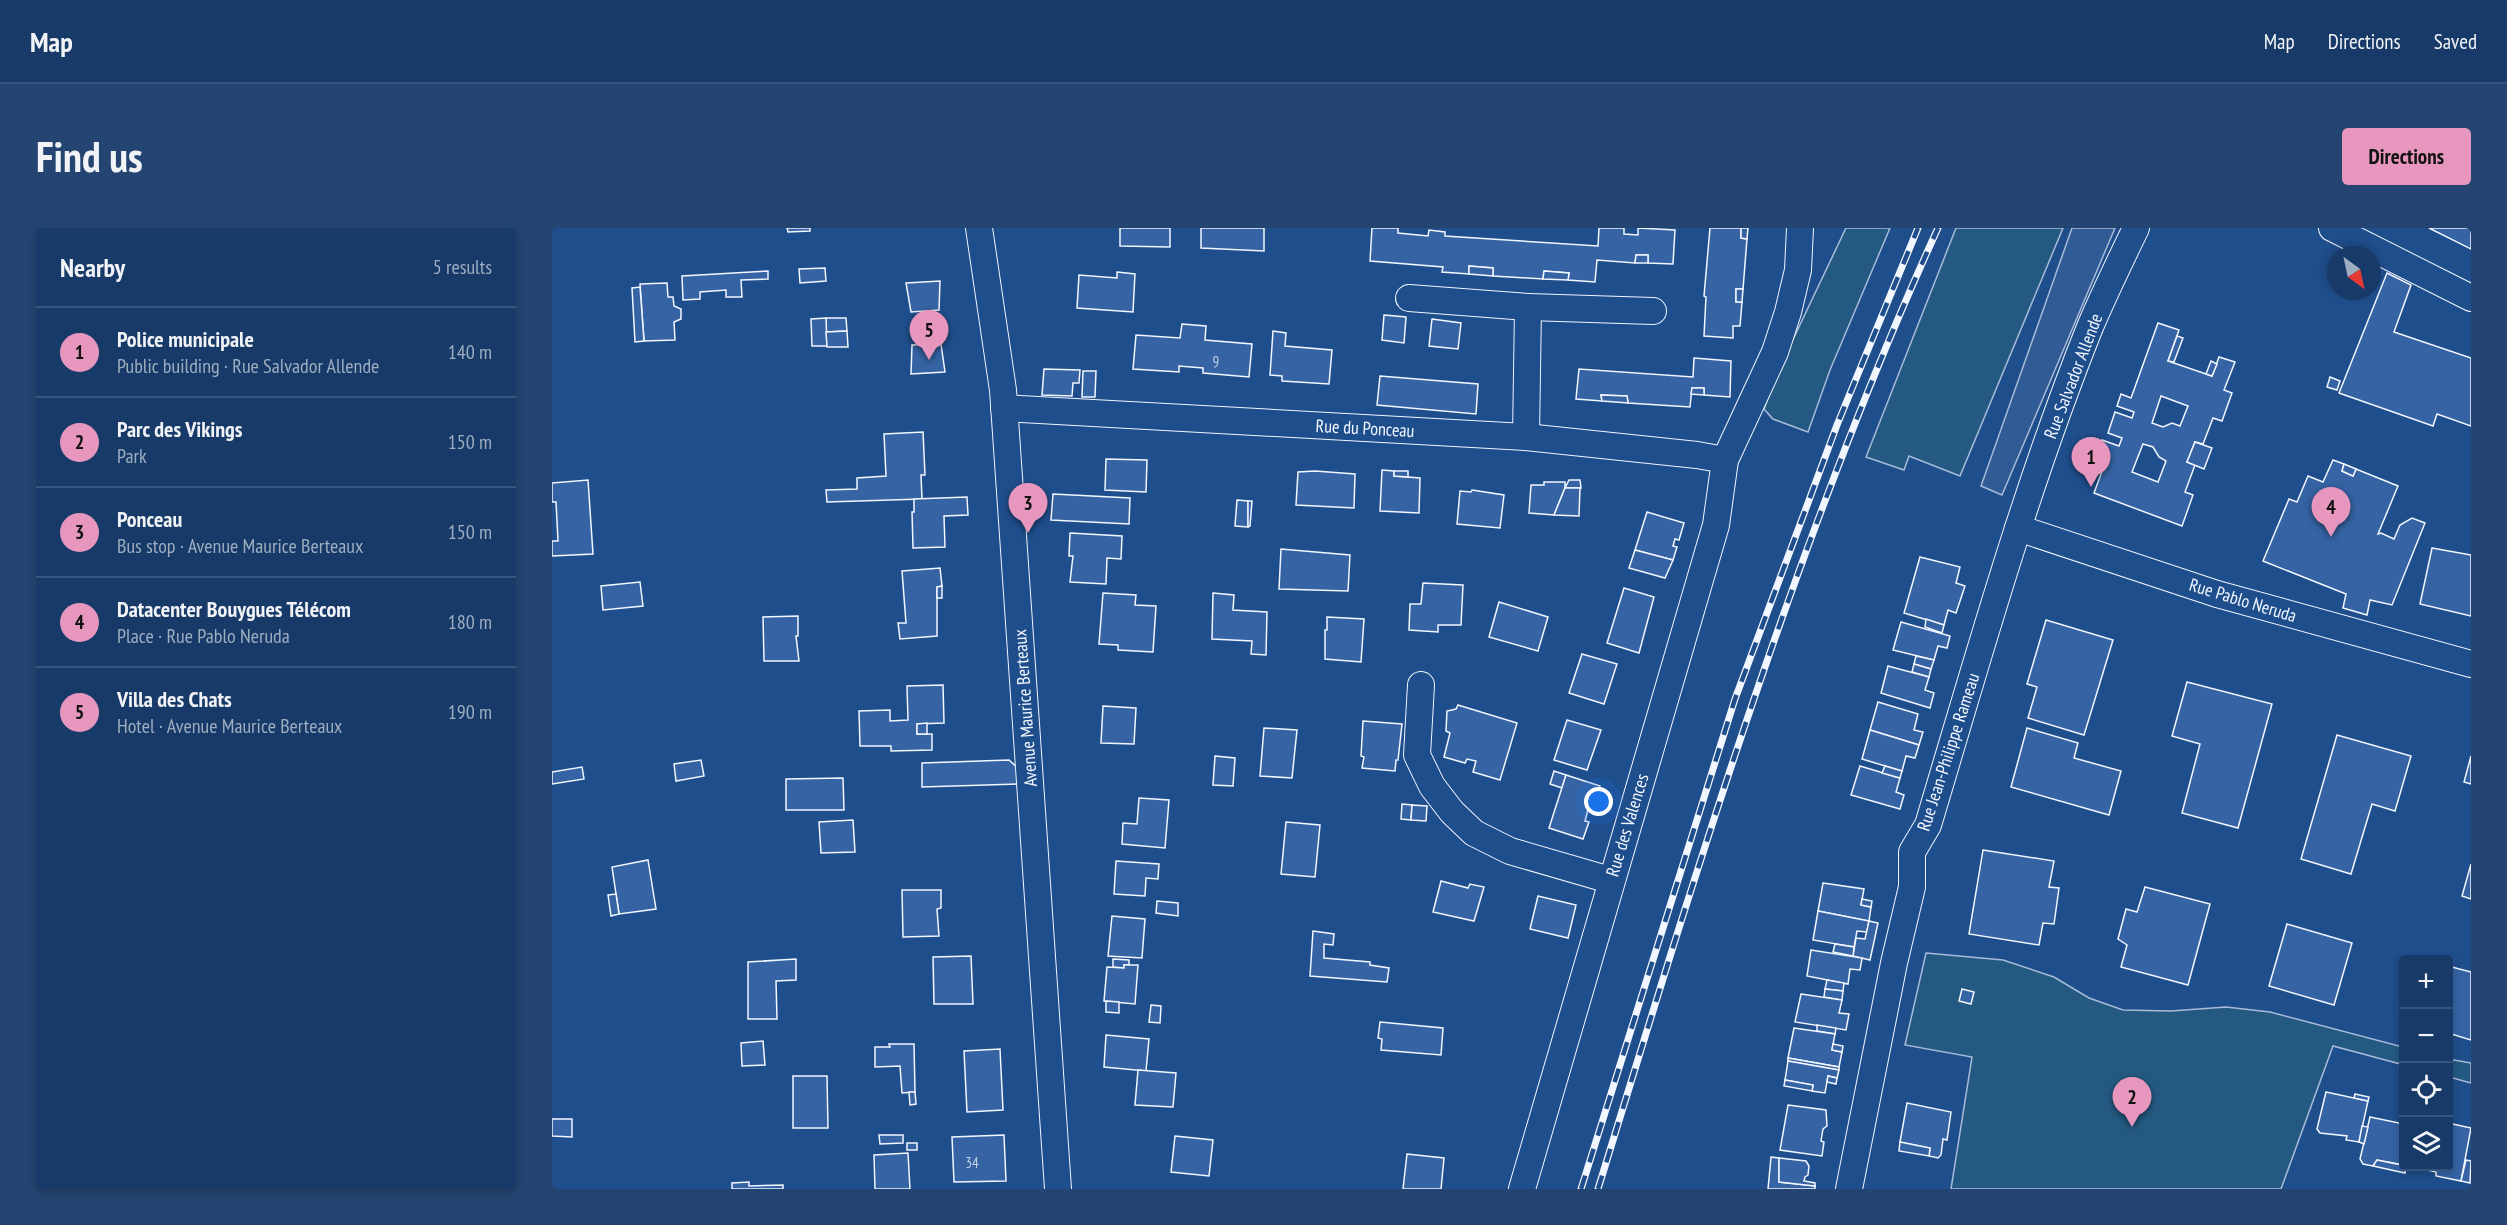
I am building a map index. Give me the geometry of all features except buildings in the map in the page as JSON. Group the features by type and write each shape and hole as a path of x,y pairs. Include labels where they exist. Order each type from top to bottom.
{"street":[{"name":"Avenue Maurice Berteaux","path":"979,228 1004,408 1058,1189"},
{"name":"Rue des Valences","path":"1522,1189 1610,880 1716,525 1725,460 1775,352 1798,270 1800,228"},
{"name":"Rue Salvador Allende","path":"2018,528 2090,326 2136,228"},
{"path":"2332,228 2471,298"},
{"path":"1409,298 1528,307 1653,311"},
{"path":"1526,437 1528,307"},
{"name":"Rue du Ponceau","path":"1004,408 1526,437 1725,460"},
{"name":"Rue Pablo Neruda","path":"2018,528 2217,594 2471,664"},
{"name":"Rue Jean-Philippe Rameau","path":"1849,1189 1892,974 1912,887 1912,852 1928,825 2006,561 2018,528"},
{"path":"1421,685 1417,755 1432,786 1452,812 1474,833 1510,851 1610,880"}],"shaded area":[{"path":"1846,228 1890,228 1830,370 1808,432 1773,419 1764,409 1778,371"},
{"path":"1956,228 2063,228 1960,476 1909,456 1904,470 1866,457"},
{"path":"2072,228 2115,228 2002,495 1981,486"},
{"path":"1926,953 2003,960 2054,977 2089,998 2123,1010 2171,1011 2226,1007 2270,1012 2399,1046 2399,1064 2333,1046 2281,1189 1951,1189 1972,1057 1905,1045"},
{"path":"2453,1060 2471,1063 2471,1083 2453,1078"}],"railway":[{"path":"1581,1189 1735,699 1837,425 1918,228"},
{"path":"1598,1189 1712,824 1795,582 1839,463 1938,228"}],"place":[{"name":"Villa des Chats","path":"929,360"},
{"name":"Police municipale","path":"2091,487"},
{"name":"Ponceau","path":"1028,533"},
{"name":"Datacenter Bouygues Télécom","path":"2331,537"},
{"name":"Parc des Vikings","path":"2132,1127"}]}
